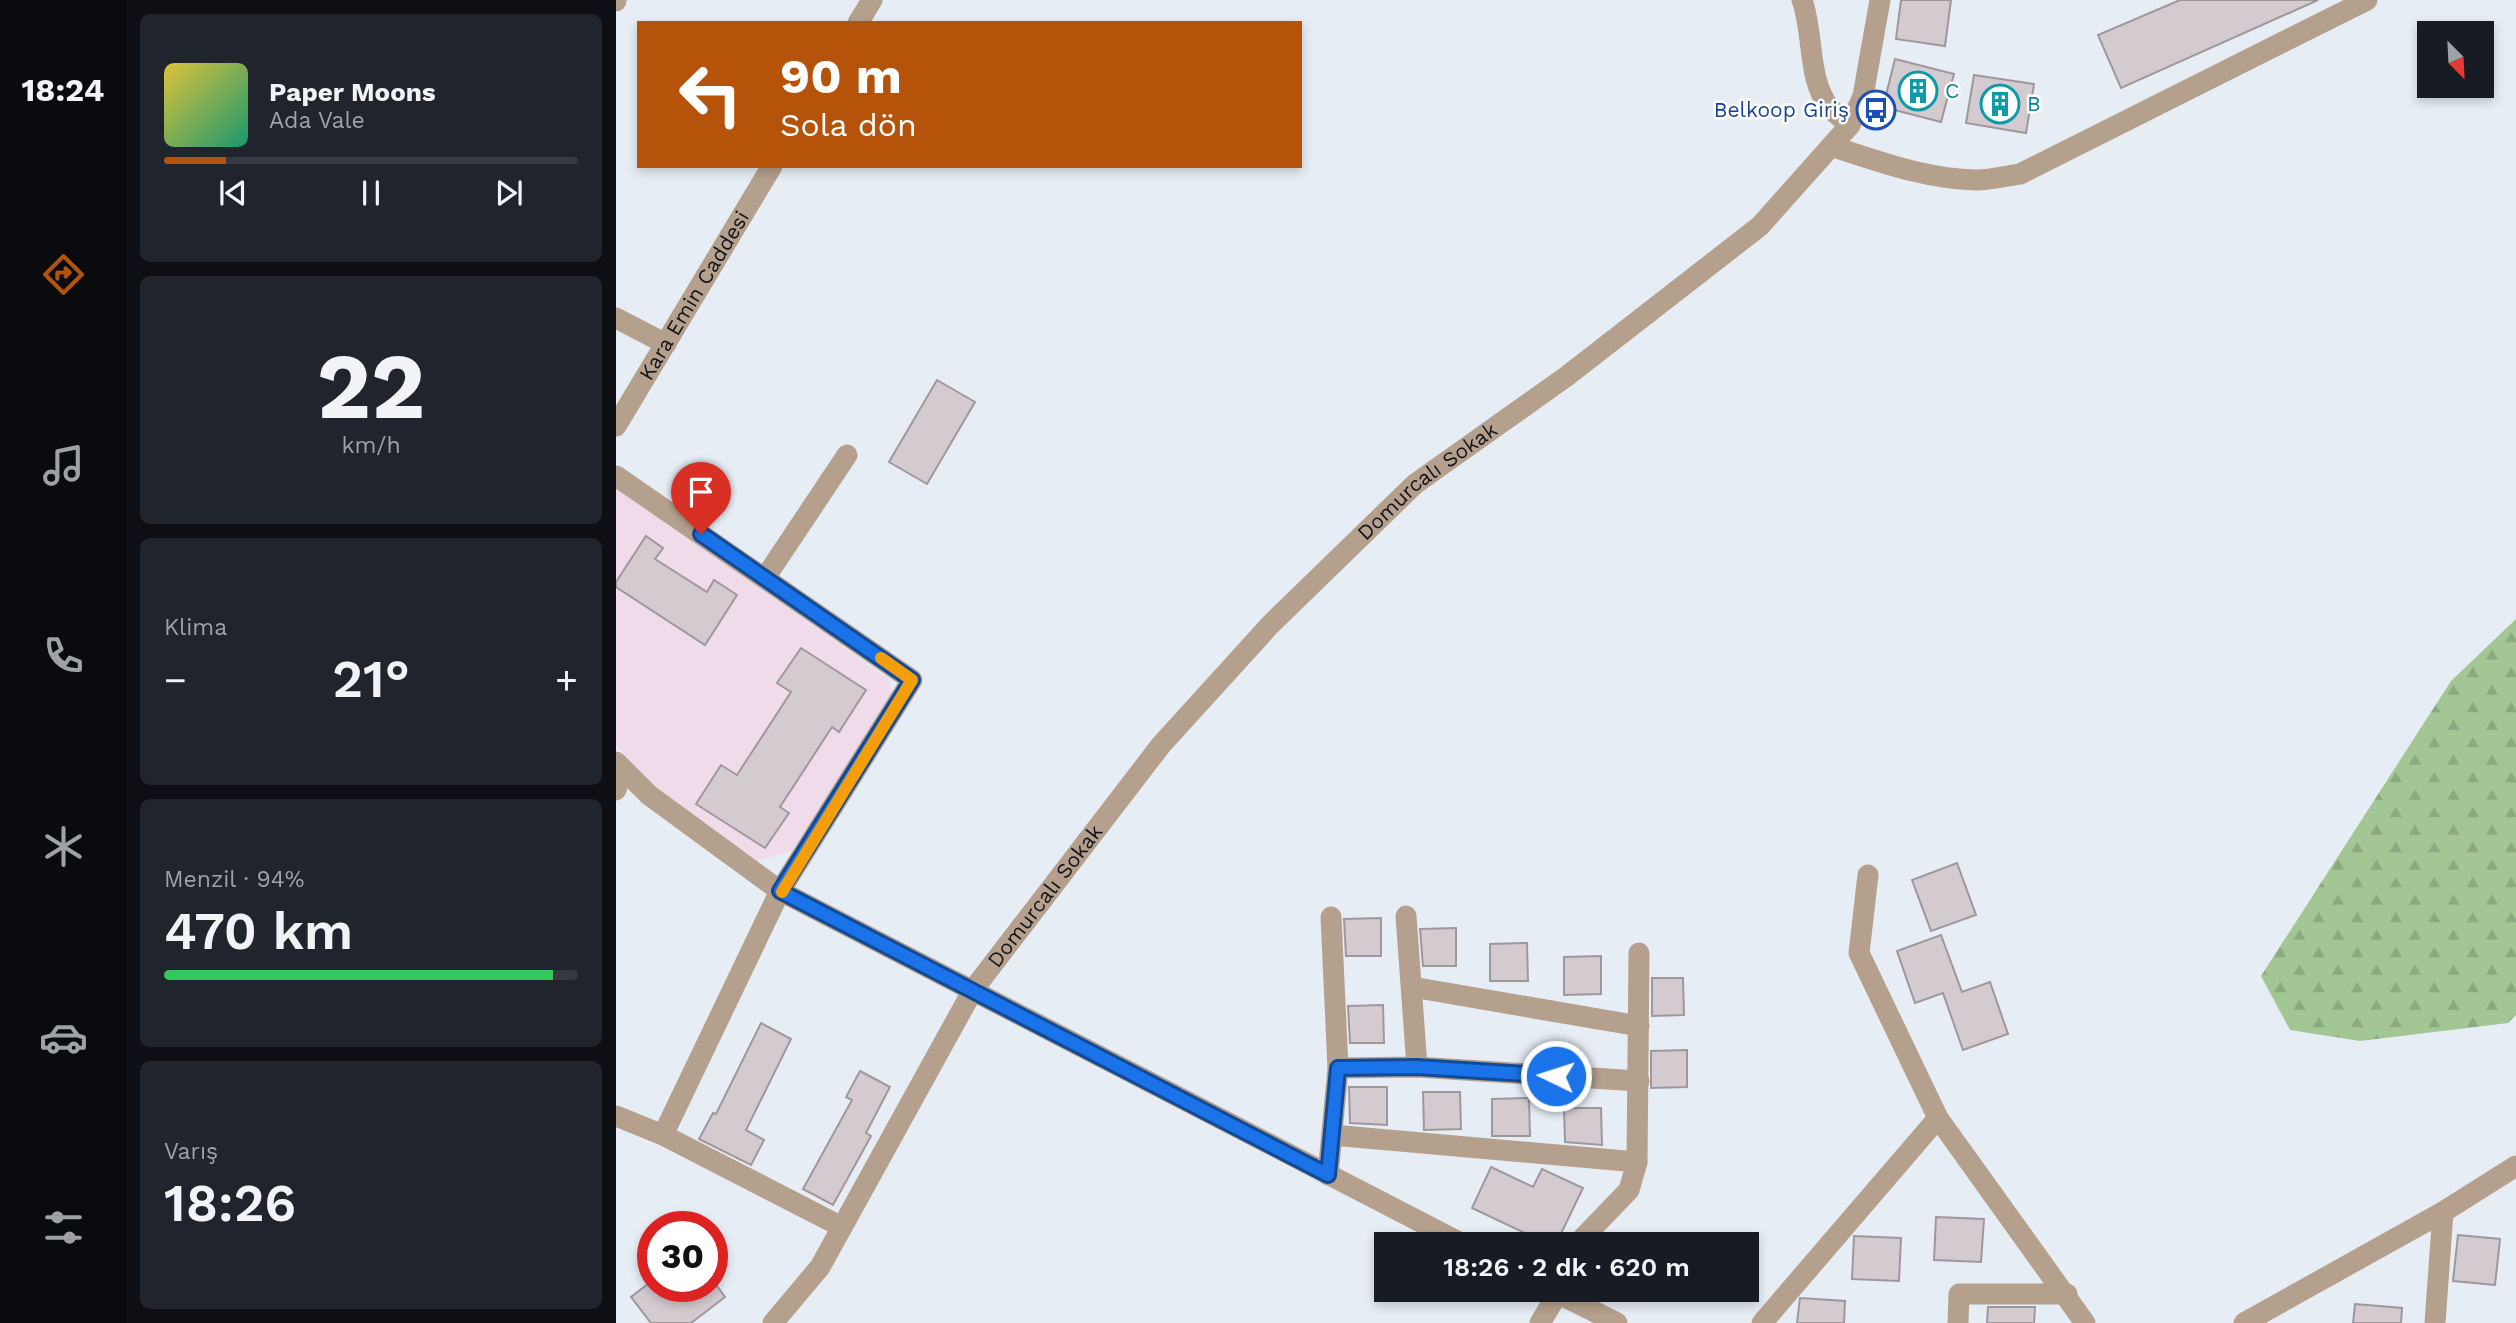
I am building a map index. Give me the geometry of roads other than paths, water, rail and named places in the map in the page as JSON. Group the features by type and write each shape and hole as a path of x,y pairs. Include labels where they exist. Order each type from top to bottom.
{"street":[{"path":"859,21 872,0"},
{"path":"1802,0 1808,18 1820,91 1829,107 1850,125"},
{"name":"Domurcalı Sokak","path":"773,1323 820,1267 974,990 1161,745 1270,625 1416,484 1567,376 1760,226 1850,125 1863,96 1881,0"},
{"path":"1831,146 1903,170 1939,176 1978,180 2020,174 2367,0"},
{"name":"Kara Emin Caddesi","path":"616,426 771,168"},
{"path":"616,318 666,344"},
{"path":"765,578 847,455"},
{"path":"616,476 912,680 780,891 663,1135"},
{"path":"619,765 649,794 780,891 1440,1232"},
{"path":"616,790 619,765"},
{"path":"1868,875 1859,953 1938,1118 2067,1294 2085,1323"},
{"path":"1406,916 1417,1067"},
{"path":"1328,1175 1338,1068 1331,917"},
{"path":"1589,1232 1629,1190 1637,1162 1639,953"},
{"path":"1412,988 1639,1026"},
{"path":"1338,1068 1417,1067 1639,1081"},
{"path":"616,1116 663,1135 842,1227"},
{"path":"1762,1323 1938,1118"},
{"path":"1332,1135 1637,1162"},
{"path":"2244,1323 2443,1212 2516,1166"},
{"path":"2435,1323 2443,1212"},
{"path":"1958,1323 1959,1294 2067,1294"},
{"path":"1540,1323 1549,1302"},
{"path":"1576,1302 1617,1323"}],"place":[{"name":"C","path":"1918,91"},
{"name":"B","path":"2000,104"},
{"name":"Belkoop Giriş","path":"1876,110"}]}
